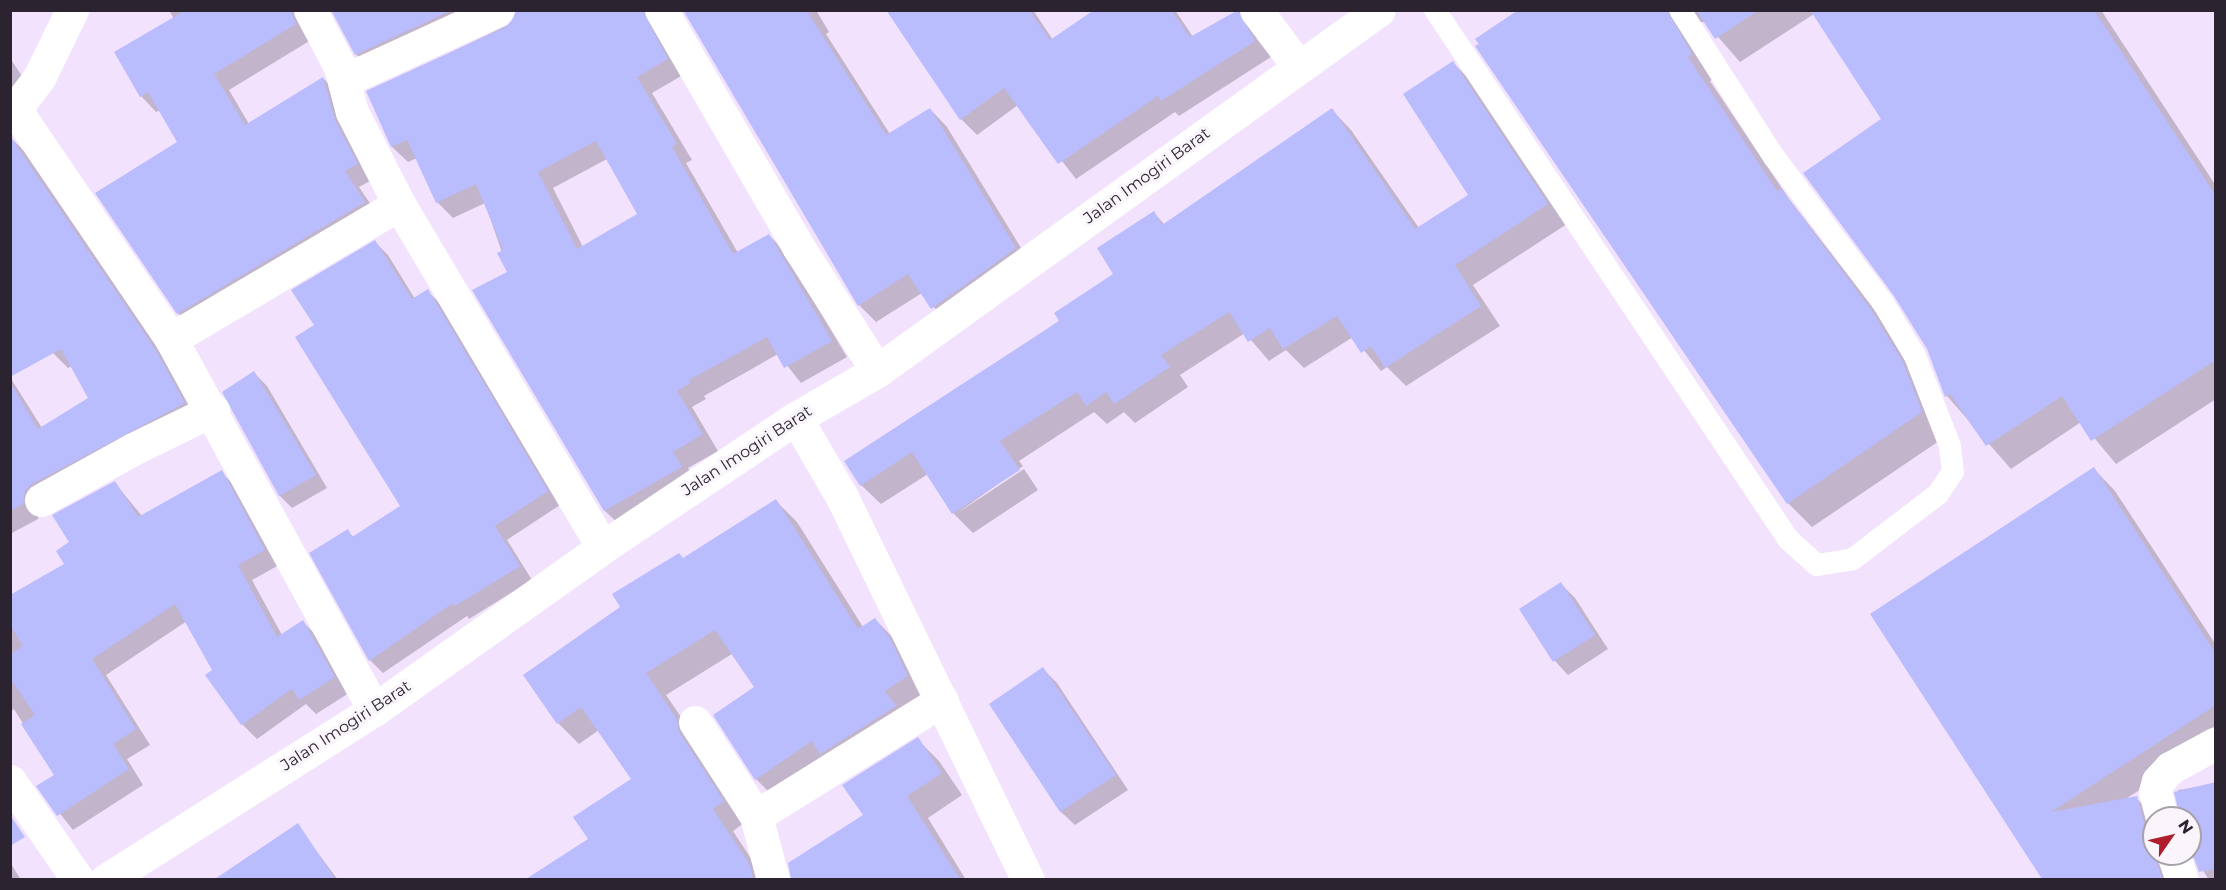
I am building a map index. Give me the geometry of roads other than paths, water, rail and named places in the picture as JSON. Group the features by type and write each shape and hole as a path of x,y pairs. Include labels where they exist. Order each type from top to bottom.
{"street":[{"path":"72,10 39,78 14,114 171,339 213,410 374,710"},
{"path":"310,10 345,80 352,112 399,204 603,546"},
{"path":"345,80 498,10"},
{"path":"1256,10 1298,66"},
{"name":"Jalan Imogiri Barat","path":"106,879 374,710 603,546 796,418 877,371 1298,66 1379,10"},
{"path":"663,11 799,248 877,371"},
{"path":"171,339 399,204"},
{"path":"41,500 133,448 213,410"},
{"path":"796,418 842,497 1028,879"},
{"path":"756,816 942,700"},
{"path":"695,722 756,816 773,879"},
{"path":"2159,806 2155,792 2158,781 2170,768 2216,743"},
{"path":"10,781 78,879"}],"lane":[{"path":"1435,10 1788,539 1817,565 1853,559 1938,494 1953,472 1950,446 1915,356 1882,303 1774,157 1680,10"}]}
